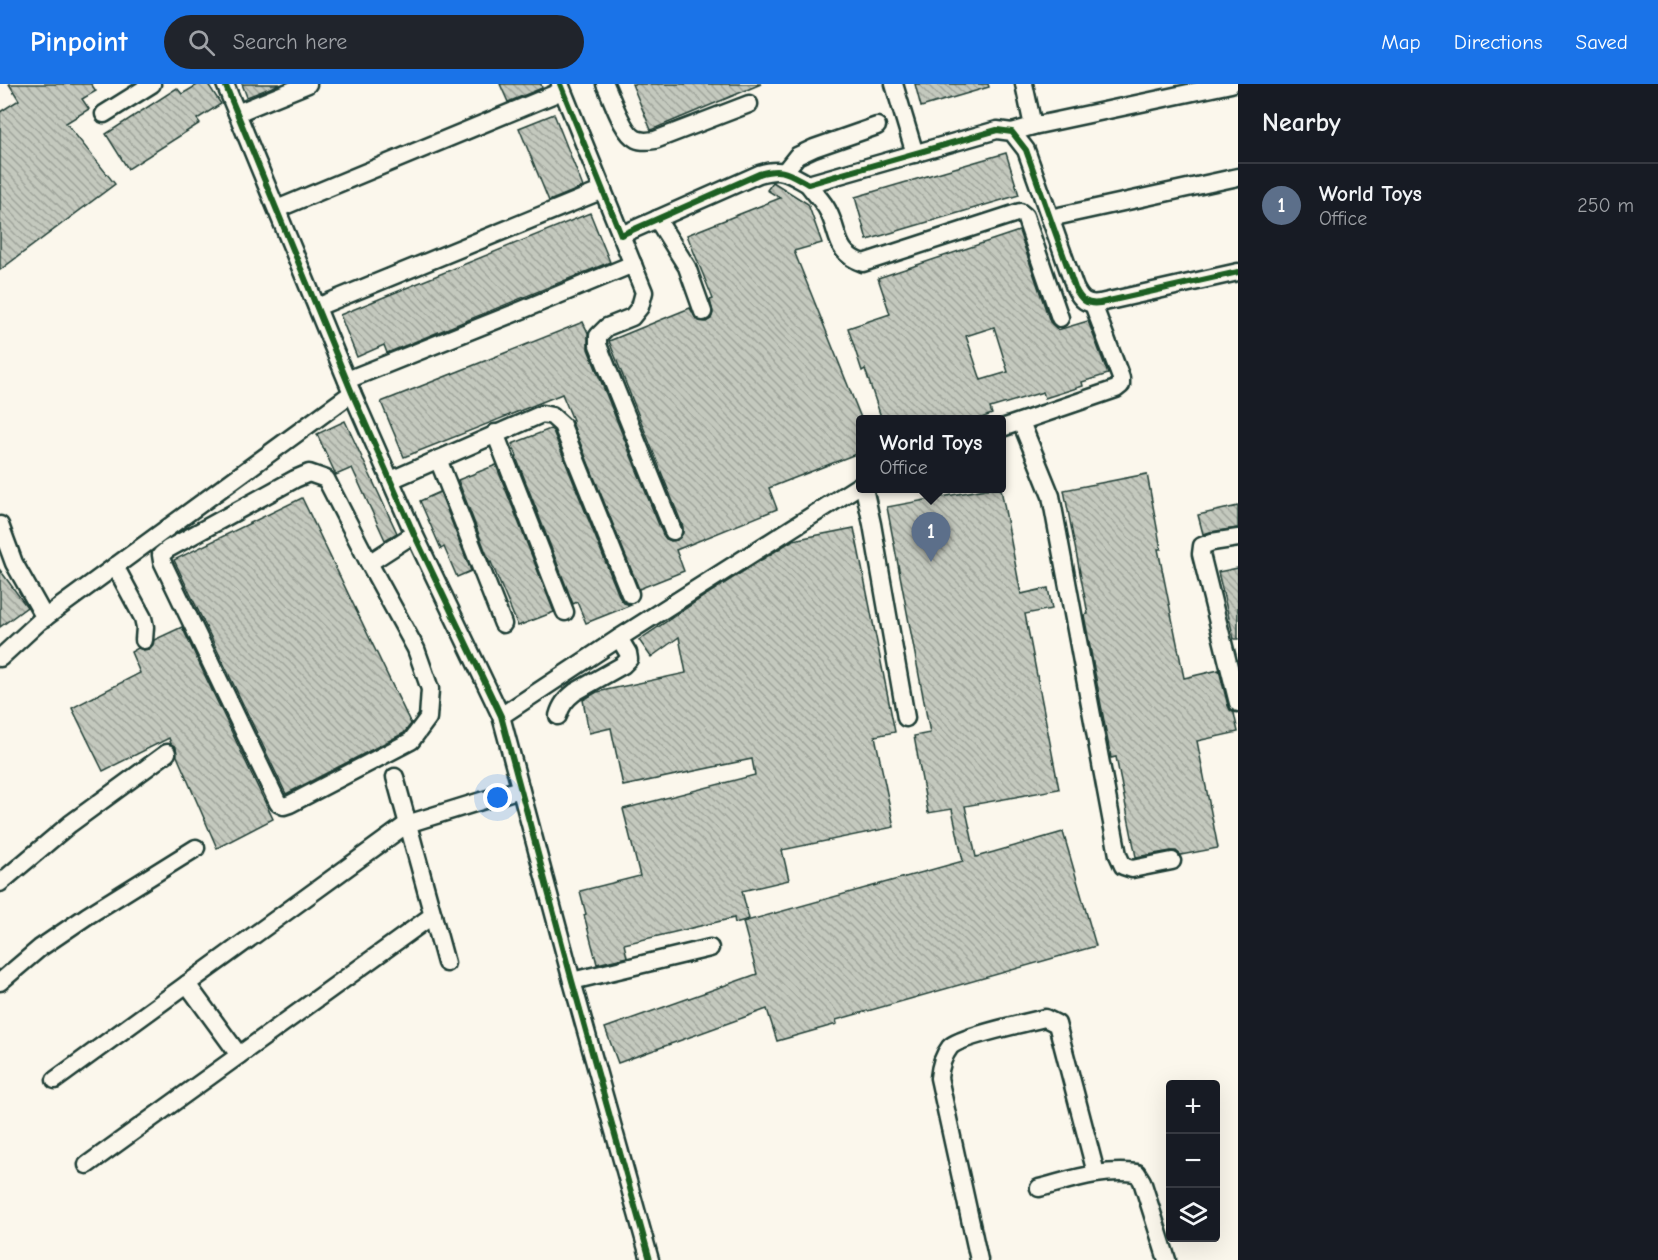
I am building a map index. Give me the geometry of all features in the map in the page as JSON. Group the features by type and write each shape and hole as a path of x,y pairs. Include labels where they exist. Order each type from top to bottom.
{"street":[{"path":"104,114 153,84"},
{"path":"225,84 349,387 414,534 501,716 650,1260"},
{"path":"237,112 308,84"},
{"path":"605,84 622,122 632,136 639,141 655,140 749,104"},
{"path":"894,84 915,154"},
{"path":"1024,84 1033,126"},
{"path":"808,184 997,130 1012,132 1231,84"},
{"path":"277,209 561,87 644,292 640,307 632,317 607,327 598,336 598,345 673,531"},
{"path":"785,171 797,156 877,126"},
{"path":"1012,132 1026,150 1075,288 1083,301 1094,304 1238,272"},
{"path":"621,235 771,170 785,171 808,184 828,210 845,253 852,259 863,263 1020,212 1028,225 1060,318"},
{"path":"1050,218 1238,177"},
{"path":"317,307 603,190"},
{"path":"657,219 687,267 703,312"},
{"path":"0,658 45,618 349,387 522,310 633,264"},
{"path":"1006,427 1116,389 1121,385 1094,304"},
{"path":"391,480 542,414 552,416 561,425 630,594"},
{"path":"1021,422 1051,495 1118,855 1123,866 1132,869 1172,861"},
{"path":"495,433 565,612"},
{"path":"438,459 503,624"},
{"path":"309,473 326,479 369,563 416,649 430,689 428,718 411,741 284,806 278,803 161,555 178,543 309,473"},
{"path":"501,716 619,638 856,488"},
{"path":"865,493 906,718"},
{"path":"0,528 14,563 45,618"},
{"path":"369,563 414,534"},
{"path":"1238,538 1202,546 1201,554 1236,680 1238,703"},
{"path":"115,566 142,618 145,627 144,640"},
{"path":"558,716 561,706 575,692 623,665 629,659 619,638"},
{"path":"0,883 70,824 167,753"},
{"path":"395,777 446,963"},
{"path":"54,1080 407,824 520,789"},
{"path":"0,982 40,948 196,848"},
{"path":"87,1165 433,915"},
{"path":"572,981 710,948"},
{"path":"187,984 239,1055"},
{"path":"979,1260 939,1078 941,1064 951,1046 972,1037 1045,1018 1057,1024 1096,1173"},
{"path":"1039,1188 1096,1173 1118,1171 1137,1173 1142,1181 1167,1260"}],"building":[{"path":"9,84 91,84 96,91 82,99 89,109 66,123 115,184 0,270 0,112 19,100"},
{"path":"199,84 208,84 221,104 197,119 200,123 128,169 106,134 177,88 182,94"},
{"path":"242,84 280,84 247,97"},
{"path":"500,84 541,84 542,88 508,102"},
{"path":"632,84 761,84 651,130"},
{"path":"915,84 988,84 989,87 921,107"},
{"path":"554,114 583,187 549,201 519,128"},
{"path":"1006,153 1019,195 867,240 855,197"},
{"path":"773,182 808,204 822,243 794,251 860,415 856,415 856,454 769,488 777,509 676,550 684,571 639,589 562,394 404,457 381,402 583,322 588,333 588,349 663,535 671,541 677,540 683,533 683,527 609,341 690,308 697,320 706,322 711,319 713,313 710,300 713,299 687,235 780,198 767,190"},
{"path":"590,213 610,262 387,353 384,345 357,357 340,315"},
{"path":"1019,231 1050,322 1058,330 1088,321 1108,374 1082,382 1083,386 1045,398 1043,392 990,408 992,414 989,415 880,415 865,369 862,371 848,328 890,314 878,278","holes":["994,327 1008,372 981,380 966,336"]},
{"path":"345,421 397,533 385,540 352,468 336,475 317,434"},
{"path":"550,429 553,431 620,598 624,603 631,605 586,623 577,602 573,604 512,444"},
{"path":"496,465 554,612 518,626 490,563 458,480"},
{"path":"1147,474 1161,549 1158,549 1184,678 1219,670 1228,706 1234,713 1238,732 1197,741 1218,848 1181,855 1176,851 1171,851 1136,857 1116,757 1111,758 1084,615 1088,614 1064,490"},
{"path":"440,492 471,571 457,577 444,547 441,549 420,501"},
{"path":"963,493 1002,493 1021,594 1048,588 1052,609 1025,614 1059,789 965,806 976,857 1063,832 1096,946 836,1020 837,1024 777,1041 767,1009 618,1063 605,1028 757,974 743,922 963,861 952,809 928,813 914,736 930,733 887,507"},
{"path":"302,498 411,724 404,733 286,794 174,560"},
{"path":"1238,506 1238,528 1203,534 1198,515"},
{"path":"854,528 895,732 875,736 894,827 782,850 789,880 742,891 749,919 735,923 734,918 624,944 627,957 597,964 580,891 640,876 623,809 755,775 752,759 623,786 611,728 589,733 583,700 597,692 686,673 679,637 651,657 639,640 793,540"},
{"path":"1238,568 1238,639 1234,639 1218,572"},
{"path":"0,570 27,607 0,627"},
{"path":"182,627 273,819 217,848 177,756 176,747 171,744 169,738 103,771 72,708 140,673 131,652 138,648 149,649 154,640"}],"cycle path":[{"path":"225,84 352,393 414,534 501,716 650,1260"},
{"path":"560,84 621,235 759,174 774,171 785,172 808,184 997,130 1012,132 1026,150 1075,288 1084,301 1100,303 1238,272"}],"place":[{"name":"World Toys","path":"931,562"}]}
